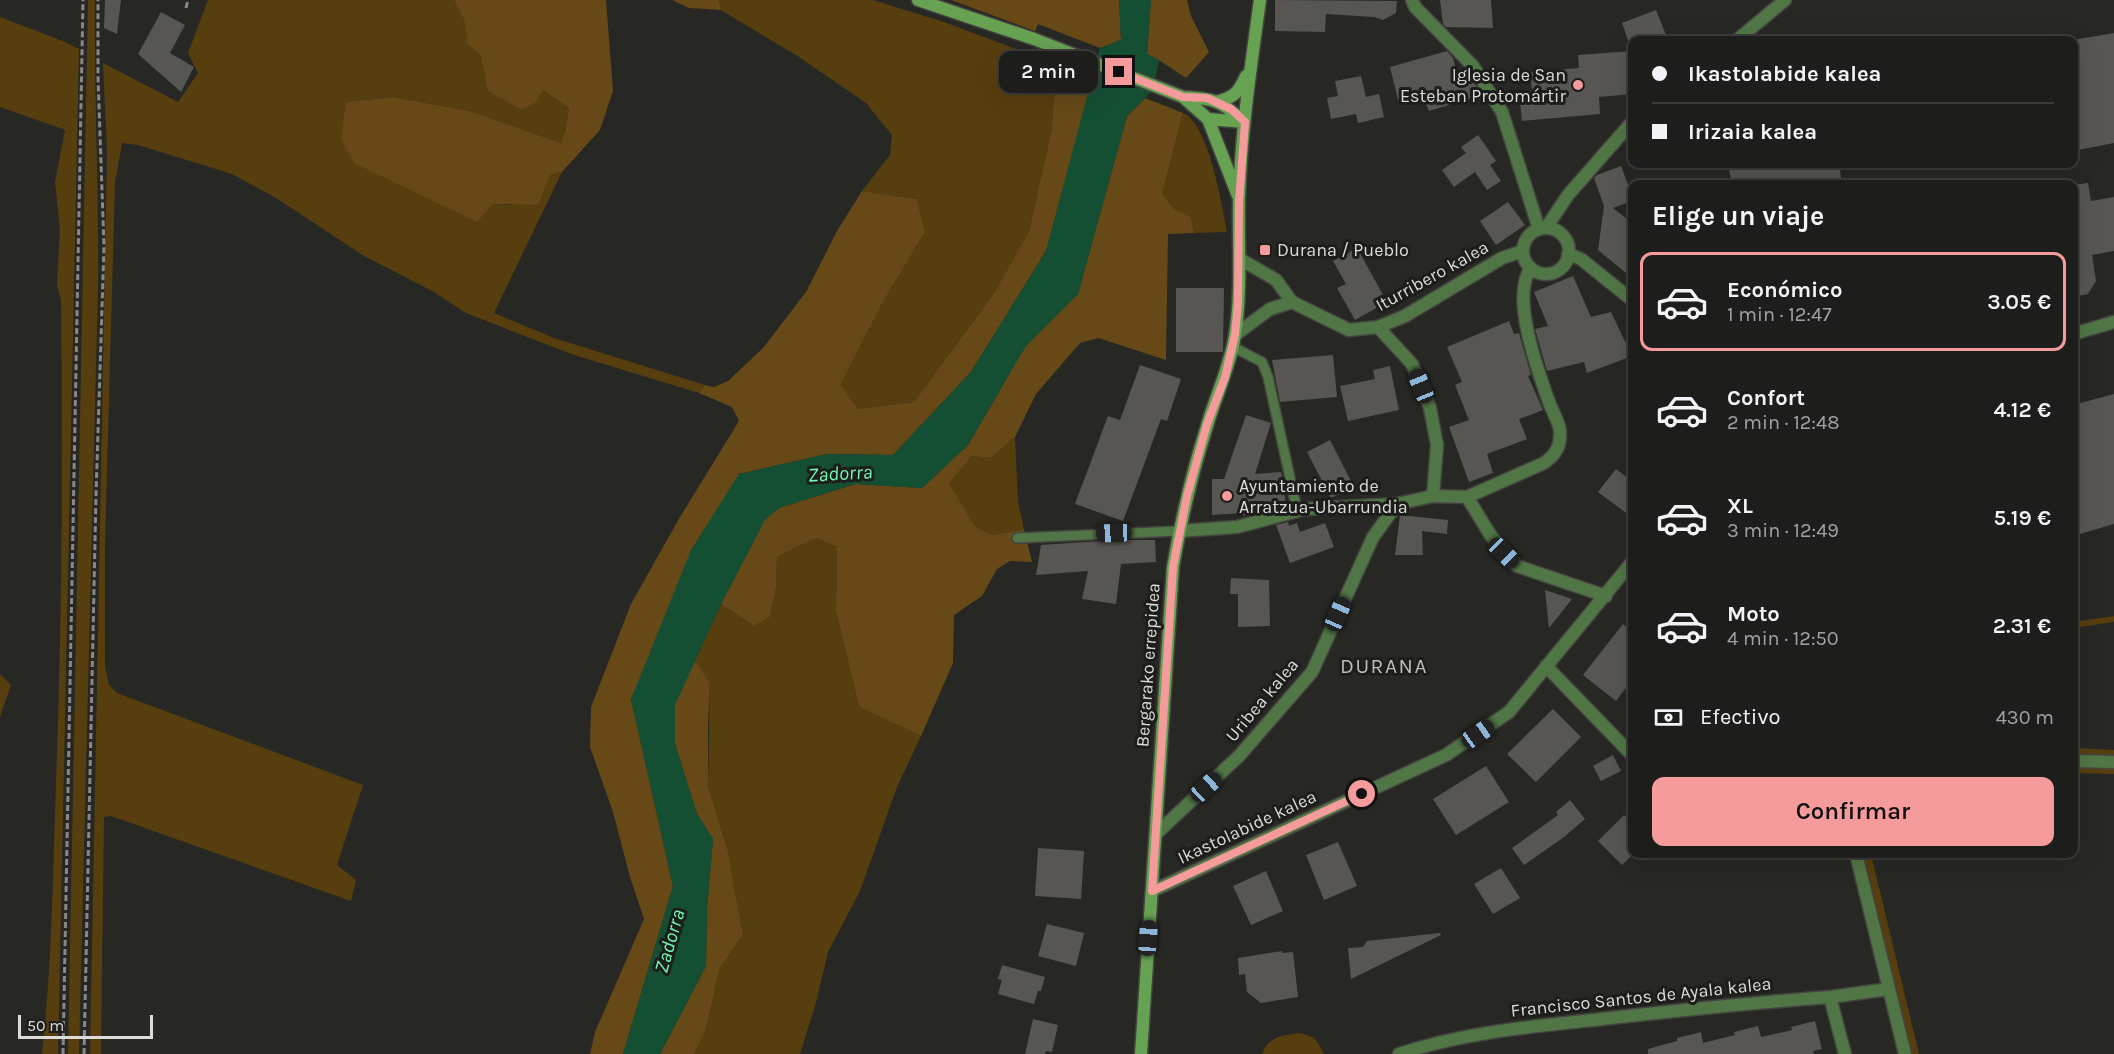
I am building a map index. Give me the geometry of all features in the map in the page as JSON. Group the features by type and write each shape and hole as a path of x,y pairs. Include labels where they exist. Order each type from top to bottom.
{"street":[{"path":"918,0 1034,39 1183,97 1207,98 1231,109 1245,122"},
{"name":"Bergarako errepidea","path":"1141,1054 1173,567 1179,531 1207,424 1225,377 1234,341 1240,259 1239,201 1245,122 1260,0"},
{"path":"1412,0 1415,7 1473,66 1502,112 1542,229"},
{"path":"1742,36 1785,0"},
{"path":"1216,102 1231,98 1239,90 1251,67"},
{"path":"1183,97 1208,119 1239,201"},
{"path":"1208,119 1245,122"},
{"path":"1542,229 1553,229 1565,238 1569,254 1564,266 1544,274 1531,268 1526,262 1523,251 1528,237 1542,229 1568,195 1628,127"},
{"name":"Iturribero kalea","path":"1240,259 1276,280 1292,302 1350,330 1378,327 1405,316 1502,258 1523,251"},
{"path":"1569,254 1581,259 1628,297"},
{"path":"1179,531 1237,527 1297,510 1397,504 1433,496 1467,497 1544,464 1555,455 1561,430 1530,349 1522,287 1525,276 1531,268"},
{"path":"1234,341 1270,309 1292,302"},
{"path":"2078,333 2114,322"},
{"path":"1378,327 1412,364 1430,408 1437,445 1433,496"},
{"path":"1467,497 1491,536 1517,566 1606,596"},
{"name":"Uribea kalea","path":"1156,834 1240,755 1312,672 1373,537 1397,504"},
{"name":"Ikastolabide kalea","path":"1152,891 1446,755 1509,712 1628,567"},
{"path":"1546,666 1628,751"},
{"path":"2078,761 2114,762"},
{"path":"1857,858 1905,1054"},
{"name":"Francisco Santos de Ayala kalea","path":"1399,1054 1433,1043 1499,1030 1889,989"},
{"path":"1830,997 1845,1054"}],"lane":[{"path":"1234,341 1262,362 1268,377 1297,510"},
{"path":"1017,538 1179,531"}],"path":[{"path":"63,1054 83,0"},
{"path":"84,1054 96,495 104,246 98,78 98,0"},
{"path":"186,8 188,0"}],"shaded area":[{"path":"88,0 95,0 98,285 79,1054 68,1054"},
{"path":"208,0 454,0 464,20 467,44 481,56 487,90 543,90 569,108 561,143 470,111 393,97 346,102 493,204 511,205 550,175 562,172 494,313 554,338 705,385 699,393 571,354 466,313 434,292 364,256 276,198 232,174 138,145 122,143 115,183 105,543 105,666 109,685 117,693 363,785 337,865 356,880 351,901 111,816 104,817 101,1054 90,1054 107,153 103,63 178,102 198,73 188,53"},
{"path":"454,0 606,0 613,91 600,130 562,172 550,175 538,205 493,204 477,222 354,163 341,139 346,102 393,97 470,111 561,143 569,108 543,90 536,102 522,110 487,90 481,56 467,44 464,20"},
{"path":"672,0 719,0 721,10 689,8"},
{"path":"719,0 873,0 944,22 1064,67 1055,72 1052,128 1029,231 994,293 914,402 858,409 841,384 883,302 925,232 917,199 862,191 890,155 892,135 866,103 799,57 721,10"},
{"path":"951,0 1119,0 1121,40 1100,48 1038,24 1035,31"},
{"path":"1151,0 1187,0 1191,16 1209,52 1186,78 1147,54"},
{"path":"0,17 79,49 58,1054 42,1054 52,918 61,601 61,300 57,285 60,230 55,182 65,130 0,107"},
{"path":"1064,67 1093,79 1046,251 971,372 893,455 827,454 739,474 631,699 673,886 623,1054 590,1054 595,1032 644,919 613,812 590,747 591,707 631,604 680,517 739,421 732,407 699,393 705,385 714,387 728,381 763,348 806,292 837,231 862,191 917,199 925,232 883,302 841,384 858,409 914,402 994,293 1029,231 1052,128 1055,72"},
{"path":"1145,98 1183,113 1162,194 1174,209 1191,217 1194,233 1168,234 1166,360 1098,338 1080,343 1036,394 1015,437 991,458 972,456 949,483 975,526 993,535 1024,529 1032,562 1010,561 997,569 982,596 954,615 953,663 921,736 859,707 836,611 837,547 816,538 777,557 776,588 770,617 754,626 721,604 765,519 779,508 855,484 922,488 968,445 1025,347 1078,294 1127,116"},
{"path":"1183,113 1192,120 1207,148 1218,185 1227,232 1194,233 1191,217 1174,209 1162,194"},
{"path":"1015,437 1018,502 1024,529 993,535 975,526 949,483 972,456 991,458"},
{"path":"816,538 837,547 836,611 859,707 921,736 897,787 860,891 828,952 816,1003 800,1054 694,1054 705,1032 720,968 743,935 728,851 708,788 710,683 695,660 721,604 754,626 770,617 776,588 777,557"},
{"path":"2114,616 2114,622 2078,627 2078,621"},
{"path":"695,660 710,683 708,787 728,851 743,935 720,968 705,1032 694,1054 660,1054 706,966 707,908 713,839 697,814 675,744 675,704"},
{"path":"0,674 11,685 0,717"},
{"path":"2078,748 2114,750 2114,757 2078,756"},
{"path":"2078,766 2114,767 2114,774 2078,773"},
{"path":"1863,858 1872,858 1919,1054 1912,1054"},
{"path":"1298,1033 1314,1039 1324,1054 1262,1054 1272,1040"}],"water":[{"name":"Zadorra","path":"1119,0 1151,0 1147,54 1159,60 1150,93 1127,116 1078,294 1025,347 968,445 922,488 855,484 779,508 765,520 721,604 675,705 675,744 697,814 713,839 707,908 706,966 660,1054 623,1054 673,886 631,699 691,550 739,474 827,454 893,455 971,372 1046,251 1100,48 1121,40"}],"building":[{"path":"105,0 121,0 117,34 104,28"},
{"path":"1275,0 1397,1 1396,13 1383,20 1374,17 1326,14 1325,32 1275,31"},
{"path":"1440,0 1491,0 1493,28 1446,27 1443,24"},
{"path":"1656,10 1666,36 1628,36 1628,40 1622,23"},
{"path":"161,12 185,25 170,53 194,67 181,92 138,54"},
{"path":"2114,33 2114,143 2078,150 2078,39"},
{"path":"1447,51 1453,58 1458,78 1469,75 1482,95 1429,111 1422,95 1398,100 1390,67"},
{"name":"Iglesia de San Esteban Protomártir","path":"1628,51 1628,94 1599,97 1600,114 1522,121 1520,102 1533,100 1530,72 1579,68 1578,55"},
{"path":"1361,76 1366,97 1379,94 1384,117 1358,123 1356,114 1331,119 1327,98 1338,96 1335,81"},
{"path":"1478,135 1496,161 1490,165 1501,181 1487,190 1475,172 1454,187 1442,170 1466,153 1461,147"},
{"path":"1621,166 1628,184 1628,202 1613,208 1628,220 1628,275 1598,250 1604,206 1594,178"},
{"path":"1729,168 1840,168 1841,180 1731,180"},
{"path":"2088,183 2091,201 2114,197 2114,251 2092,255 2096,281 2088,294 2078,296 2078,184"},
{"path":"1508,202 1525,225 1496,245 1480,221"},
{"path":"1357,248 1387,302 1355,320 1337,288 1346,284 1333,261"},
{"path":"1573,276 1591,317 1611,312 1628,348 1628,358 1587,373 1584,362 1547,371 1535,329 1548,326 1534,292"},
{"path":"1176,288 1224,288 1223,352 1176,352"},
{"path":"1509,321 1514,334 1519,333 1531,375 1528,376 1543,410 1519,419 1527,439 1487,454 1493,473 1469,482 1449,427 1469,420 1455,385 1462,382 1447,347"},
{"path":"1333,355 1337,397 1280,402 1272,360"},
{"path":"1140,365 1181,379 1167,421 1161,419 1123,521 1075,504 1108,416 1120,420"},
{"path":"1390,366 1399,410 1348,421 1340,386 1375,379 1373,370"},
{"path":"2114,394 2114,524 2078,535 2078,404"},
{"path":"1246,415 1271,423 1255,474 1281,472 1286,505 1243,516 1243,513 1212,515 1212,479 1224,479"},
{"path":"1330,440 1354,487 1331,498 1307,452"},
{"path":"1616,469 1628,478 1628,510 1626,513 1598,492"},
{"path":"1400,515 1448,520 1447,534 1422,531 1423,555 1395,555"},
{"path":"1288,522 1289,526 1297,523 1300,532 1325,523 1334,547 1290,563 1276,525"},
{"path":"1155,540 1156,562 1121,564 1116,604 1082,599 1088,571 1036,575 1041,545"},
{"path":"1231,578 1269,580 1270,626 1238,627 1238,594 1230,594"},
{"path":"1545,590 1572,599 1549,628"},
{"path":"1623,624 1628,628 1628,685 1616,701 1583,675"},
{"path":"1553,709 1581,737 1536,782 1507,754"},
{"path":"1613,755 1621,771 1601,781 1593,766"},
{"path":"1486,766 1509,802 1456,835 1433,799"},
{"path":"1570,800 1585,819 1524,865 1512,848 1558,815 1556,812"},
{"path":"1624,815 1628,819 1629,858 1622,865 1598,841"},
{"path":"1338,842 1357,886 1324,900 1306,855"},
{"path":"1038,848 1084,851 1081,899 1035,896"},
{"path":"1501,868 1520,898 1493,914 1474,884"},
{"path":"1266,871 1283,911 1251,925 1233,886"},
{"path":"1047,924 1084,933 1076,966 1038,956"},
{"path":"1440,933 1441,935 1351,979 1348,948 1363,947 1367,941"},
{"path":"1282,951 1282,953 1293,952 1298,997 1261,1003 1247,992 1245,974 1239,975 1238,958"},
{"path":"1002,965 1045,977 1034,1004 998,994 1002,980 998,979"},
{"path":"1033,1019 1058,1025 1052,1052 1025,1054"},
{"path":"1815,1021 1822,1049 1813,1051 1814,1054 1648,1054 1648,1049 1701,1032 1703,1043 1735,1035 1734,1032 1758,1026 1761,1037 1792,1030 1791,1027"}],"place":[{"name":"Iglesia de San Esteban Protomártir","path":"1578,85"},
{"name":"Durana / Pueblo","path":"1265,250"},
{"name":"Ayuntamiento de Arratzua-Ubarrundia","path":"1227,496"}],"district":[{"name":"DURANA","path":"1384,666"}],"route":[{"path":"1119,72 1183,97 1207,98 1231,109 1245,122 1239,201 1240,259 1235,335 1225,377 1207,424 1187,496 1173,567 1152,891 1362,794"}]}
